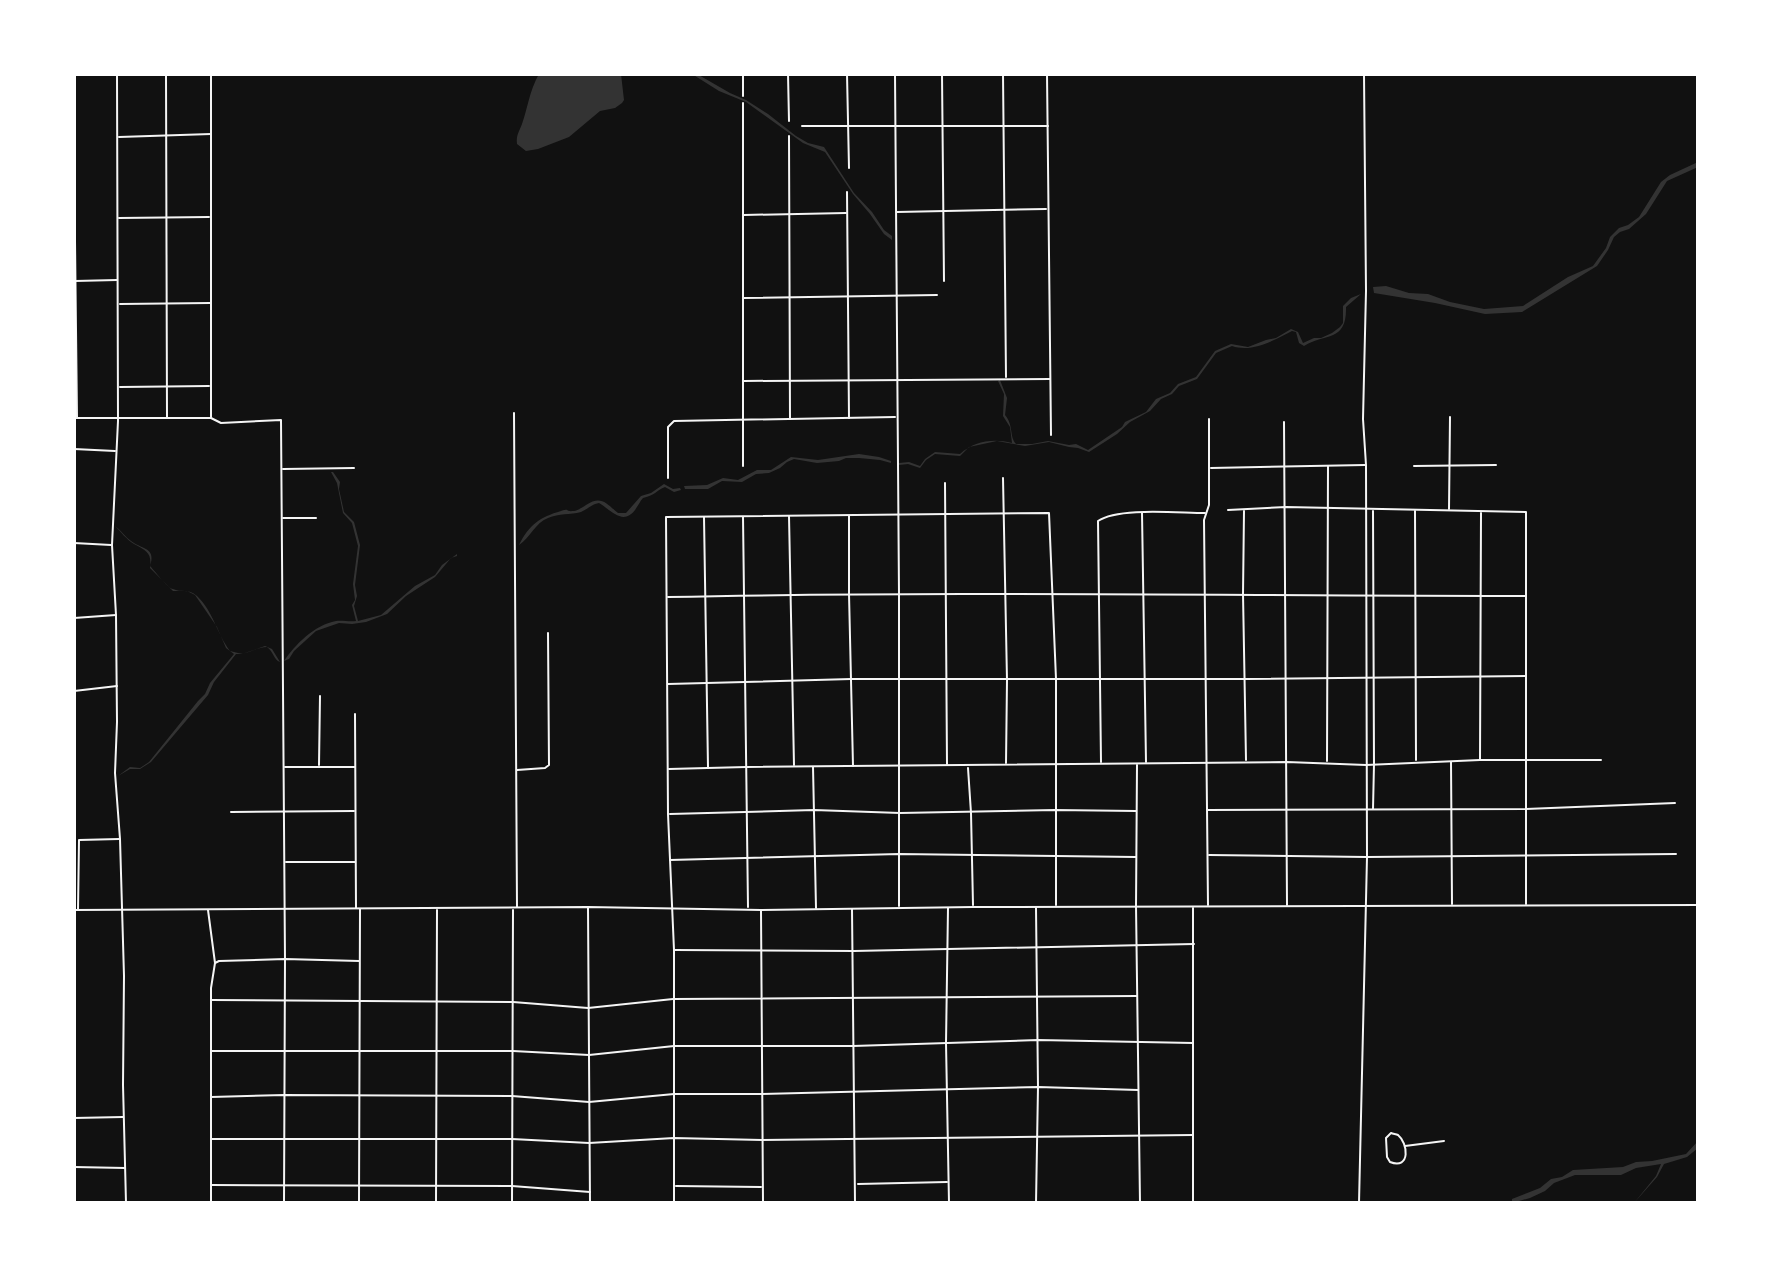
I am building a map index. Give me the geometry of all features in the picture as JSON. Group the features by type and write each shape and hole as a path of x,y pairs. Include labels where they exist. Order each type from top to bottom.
{"street":[{"path":"117,74 118,418 112,545 116,615 115,773 122,910 126,1203"},
{"path":"166,74 167,418"},
{"path":"211,74 211,418"},
{"path":"743,74 743,96"},
{"path":"788,74 789,121"},
{"path":"847,74 849,168"},
{"path":"895,74 899,907"},
{"path":"942,74 944,281"},
{"path":"1003,74 1006,379"},
{"path":"1047,74 1051,435"},
{"path":"1359,1203 1367,857 1364,74"},
{"path":"743,103 743,466"},
{"path":"802,126 1048,126"},
{"path":"118,137 211,134"},
{"path":"789,136 790,419"},
{"path":"74,152 75,418 211,418 221,423 281,420 284,1203"},
{"path":"847,192 849,418"},
{"path":"896,212 1049,209"},
{"path":"743,215 847,213"},
{"path":"118,218 211,217"},
{"path":"75,281 118,280"},
{"path":"743,298 937,295"},
{"path":"118,304 211,303"},
{"path":"743,381 1051,379"},
{"path":"118,387 211,386"},
{"path":"512,1203 516,770 514,413"},
{"path":"668,478 668,427 674,421 897,417"},
{"path":"1449,510 1450,417"},
{"path":"1208,906 1204,520 1209,505 1209,419"},
{"path":"1284,422 1287,906"},
{"path":"74,449 116,451"},
{"path":"1209,468 1366,465"},
{"path":"1414,466 1496,465"},
{"path":"1327,763 1328,466"},
{"path":"282,469 354,468"},
{"path":"1003,478 1006,764"},
{"path":"945,483 947,766"},
{"path":"1228,510 1286,507 1526,512 1526,905"},
{"path":"1244,509 1246,762"},
{"path":"1372,810 1373,509"},
{"path":"1415,510 1416,763"},
{"path":"1480,760 1481,511"},
{"path":"674,1203 674,950 668,814 666,517 1049,513 1056,679 1056,907"},
{"path":"1101,764 1098,521 1120,513 1206,513"},
{"path":"1142,513 1146,763"},
{"path":"849,515 853,766"},
{"path":"704,516 708,768"},
{"path":"743,516 748,908"},
{"path":"789,516 794,766"},
{"path":"282,518 316,518"},
{"path":"74,543 112,545"},
{"path":"668,597 743,594 1526,596"},
{"path":"74,618 116,615"},
{"path":"516,770 549,765 548,633"},
{"path":"668,684 851,679 1526,676"},
{"path":"74,691 117,686"},
{"path":"318,767 320,696"},
{"path":"355,714 360,961 359,1203"},
{"path":"668,769 1246,762 1366,765 1480,760 1601,760"},
{"path":"1451,761 1452,905"},
{"path":"1137,763 1140,1203"},
{"path":"813,766 816,908"},
{"path":"968,766 973,907"},
{"path":"284,767 355,767"},
{"path":"1207,810 1526,809 1675,803"},
{"path":"668,814 814,810 900,813 1136,811"},
{"path":"231,812 355,811"},
{"path":"74,840 120,839"},
{"path":"79,840 76,910 1698,905"},
{"path":"670,860 899,854 1136,857"},
{"path":"1207,855 1676,854"},
{"path":"284,862 356,862"},
{"path":"1193,906 1193,1203"},
{"path":"588,907 590,1203"},
{"path":"948,907 946,1043 949,1203"},
{"path":"1036,907 1036,1203"},
{"path":"436,1203 437,909"},
{"path":"852,909 855,1203"},
{"path":"208,910 215,963 211,1000 211,1203"},
{"path":"761,910 763,1203"},
{"path":"674,950 947,950 1194,944"},
{"path":"215,963 285,959 360,961"},
{"path":"211,1000 513,1002 588,1008 673,999 1137,996"},
{"path":"211,1051 513,1051 589,1055 674,1046 853,1046 1038,1040 1193,1043"},
{"path":"211,1097 512,1096 589,1102 674,1094 947,1088 1138,1090"},
{"path":"74,1118 124,1117"},
{"path":"1396,1134 1404,1146 1404,1161 1398,1164 1390,1162 1387,1157 1388,1136 1396,1134"},
{"path":"211,1139 512,1139 589,1143 674,1138 762,1140 1193,1135"},
{"path":"1404,1146 1444,1141"},
{"path":"74,1167 125,1168"},
{"path":"855,1184 949,1182"},
{"path":"211,1185 512,1186 590,1192"},
{"path":"674,1186 762,1187"}],"shaded area":[{"path":"539,74 621,74 624,100 615,108 600,111 569,137 526,151 517,144 517,138"},
{"path":"692,74 746,100 808,143 824,147 854,193 892,236 892,240 853,194 825,152 803,143 746,102 719,91"},
{"path":"1698,162 1698,167 1667,181 1646,214 1614,237 1597,266 1522,312 1485,314 1374,293 1373,287 1386,286 1484,309 1523,306 1568,277 1593,266 1610,237 1639,217 1661,182"},
{"path":"1361,294 1346,307 1343,326 1334,335 1304,346 1299,343 1296,332 1292,331 1263,344 1248,348 1232,346 1216,353 1197,379 1179,386 1150,411 1089,452 1049,442 1025,446 997,441 1012,443 1010,427 1003,416 1004,394 998,381 1007,398 1005,415 1010,423 1016,444 1048,441 1076,444 1088,450 1125,422 1146,412 1156,399 1170,393 1178,384 1196,377 1215,351 1231,344 1248,347 1276,338 1291,329 1298,332 1303,343 1321,338 1340,327 1343,323 1343,306"},
{"path":"968,448 960,456 935,454 920,468 899,465 909,462 920,466 925,459 935,452 960,454"},
{"path":"859,454 879,457 891,463 859,458 817,463 794,459 769,473 756,474 742,482 722,481 708,489 685,489 684,486 707,485 723,478 738,480 757,470 771,470 791,457 818,460"},
{"path":"331,472 340,482 344,512 354,522 360,545 355,585 357,596 354,606 358,621 381,615 415,586 435,575 450,559 435,577 406,596 387,614 366,622 339,623 316,631 284,661 299,642 320,627 336,621 356,621 352,605 355,600 353,584 358,546 352,523 343,513 337,483"},
{"path":"664,484 681,490 674,492 662,488 643,498 626,517 617,515 599,503 581,512 552,516 543,520 519,545 531,527 547,516 564,510 575,511 596,501 603,502 618,513 626,513 641,496"},
{"path":"115,526 131,541 150,552 150,565 148,553 129,540"},
{"path":"230,651 241,654 236,654 208,695 151,762 140,769 130,769 118,776 130,767 140,768 149,762 205,694 210,683 234,654"},
{"path":"1698,1141 1698,1148 1687,1157 1664,1164 1657,1177 1634,1203 1656,1176 1661,1164 1636,1168 1621,1175 1575,1175 1554,1183 1530,1198 1512,1203 1512,1199 1573,1170 1623,1167 1686,1154"}]}
